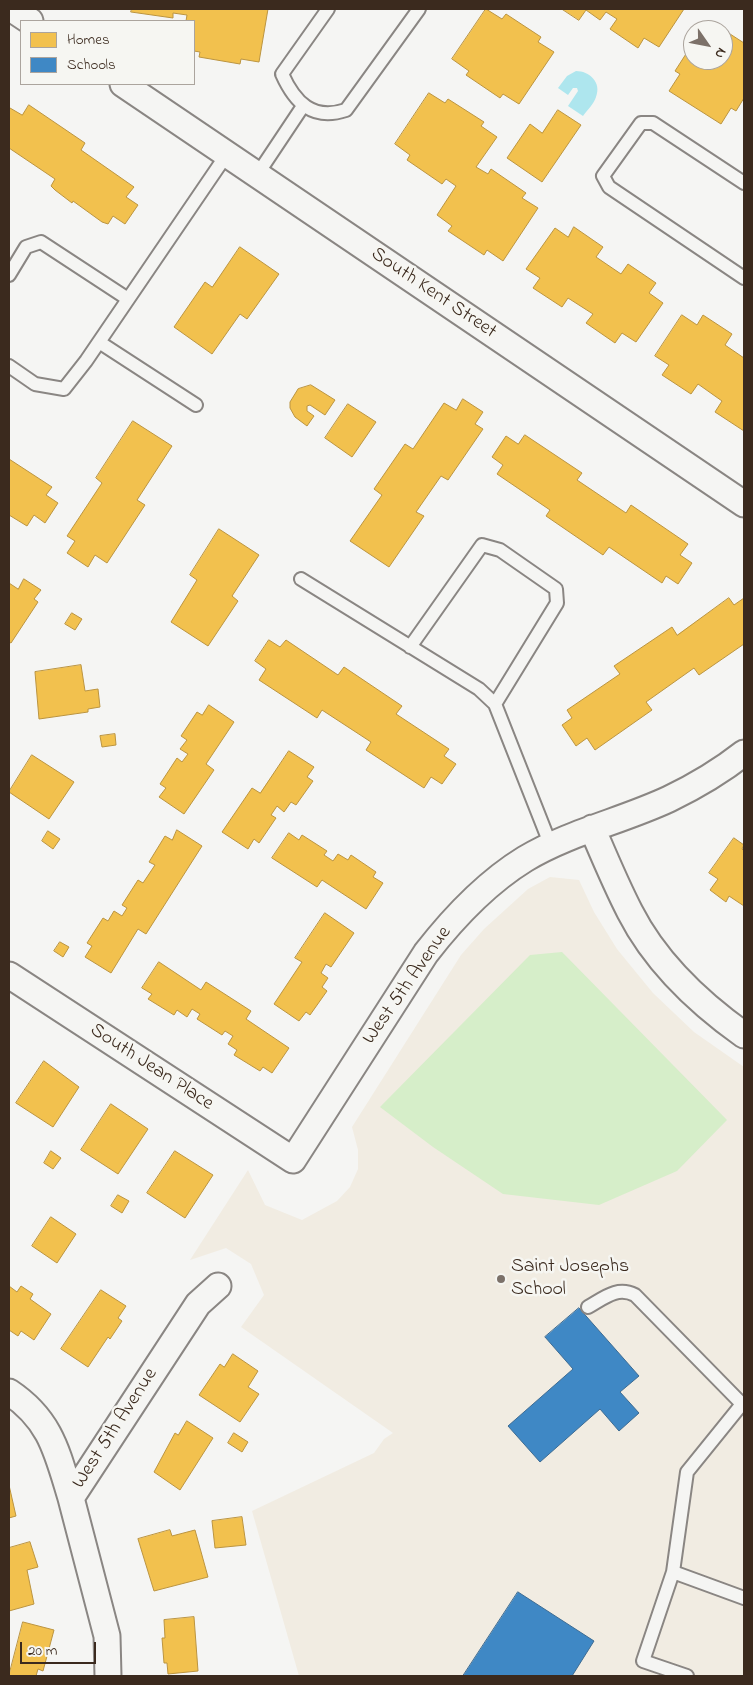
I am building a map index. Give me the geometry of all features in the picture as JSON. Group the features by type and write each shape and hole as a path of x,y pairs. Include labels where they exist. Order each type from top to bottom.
{"street":[{"path":"12,9 28,20"},
{"name":"South Kent Street","path":"124,85 744,504"},
{"name":"West 5th Avenue","path":"293,1160 426,953 446,928 497,880 525,860 551,846 592,828 669,799 728,766 744,753"},
{"path":"592,828 631,914 656,954 715,1015 744,1036"},
{"name":"South Jean Place","path":"9,975 293,1160"},
{"name":"West 5th Avenue","path":"108,1676 107,1636 71,1498 198,1304 218,1286"},
{"path":"9,1392 33,1412 48,1429 57,1450 71,1498"}],"lane":[{"path":"328,9 282,74 290,93 302,106 331,115 346,110 419,9"},
{"path":"257,175 302,106"},
{"path":"744,183 653,122 641,123 603,176 609,187 744,278"},
{"path":"9,366 35,384 64,390 99,342 227,154"},
{"path":"9,275 26,247 41,242 128,299"},
{"path":"99,342 196,405"},
{"path":"410,647 482,545 500,550 556,589 557,603 496,704"},
{"path":"301,579 479,689 496,704 551,846"},
{"path":"588,1307 616,1291 626,1291 635,1295 742,1404 687,1472 673,1572 643,1661 687,1676"},
{"path":"673,1572 744,1598"}],"shaded area":[{"name":"Saint Josephs School","path":"550,877 579,880 594,912 617,949 653,993 694,1032 744,1067 744,1676 299,1676 252,1511 374,1453 384,1439 393,1433 241,1327 264,1295 251,1264 226,1248 190,1260 248,1170 265,1205 302,1220 337,1201 350,1187 358,1169 358,1150 352,1127 461,955 484,929 528,889"}],"green space":[{"path":"562,952 727,1120 677,1171 599,1205 503,1194 433,1147 380,1107 530,955"}],"water":[{"path":"576,71 590,75 596,82 597,87 595,100 583,116 568,106 578,91 577,88 573,88 568,95 558,88 567,76"}],"building: Homes":[{"path":"132,9 268,9 259,62 241,59 240,64 199,57 200,52 195,51 195,20 186,20 187,15 173,13 173,18 131,12"},
{"path":"486,9 502,19 506,14 541,37 538,42 554,52 519,104 503,94 500,98 466,75 469,71 452,59"},
{"path":"562,9 684,9 659,47 644,38 638,48 610,29 617,19 606,12 600,20 586,10 579,20"},
{"path":"733,36 744,43 744,98 736,111 731,108 721,124 669,91 680,74 675,71 683,59 683,70 733,70"},
{"path":"429,93 445,103 448,99 484,122 481,126 497,137 476,167 488,174 491,169 526,193 522,198 538,208 503,261 487,250 484,255 448,231 452,226 437,215 456,186 446,179 442,184 407,160 410,155 395,144"},
{"path":"29,105 85,143 81,150 134,187 126,197 138,205 125,224 113,216 108,224 102,222 73,201 72,203 51,186 55,179 9,148 9,109 22,115"},
{"path":"558,110 581,125 542,182 507,158 530,124 542,133"},
{"path":"574,227 603,247 596,257 621,274 628,264 656,283 649,293 663,303 636,342 622,333 615,343 586,323 593,314 568,298 562,307 533,288 540,278 526,269 555,228 568,237"},
{"path":"240,247 279,274 247,319 240,314 212,354 174,327 205,282 212,287"},
{"path":"682,315 697,325 703,315 732,334 725,345 744,358 744,431 715,412 722,401 698,384 691,394 662,375 669,365 655,356"},
{"path":"311,385 335,400 325,415 310,405 307,406 307,411 314,416 307,426 295,417 290,408 290,402 298,389"},
{"path":"463,399 483,412 475,424 483,429 448,480 441,476 416,512 424,516 389,567 350,541 382,495 374,489 405,444 413,449 444,403 456,410"},
{"path":"348,404 376,422 352,457 325,438"},
{"path":"133,421 172,446 137,500 145,505 107,563 95,555 88,567 67,553 75,541 67,536 102,483 96,478"},
{"path":"525,435 582,473 577,480 626,513 631,505 688,544 680,555 692,563 678,584 666,576 662,583 609,547 603,555 546,516 550,510 497,474 503,465 492,457 506,436 518,444"},
{"path":"9,459 52,487 46,495 58,503 45,523 34,515 27,526 9,515"},
{"path":"219,529 259,555 232,596 238,601 208,646 171,622 197,580 190,575"},
{"path":"24,579 41,590 34,599 38,602 11,643 9,642 9,583 18,589"},
{"path":"729,598 734,605 744,598 744,644 699,675 694,668 646,702 652,710 595,750 587,738 576,746 562,725 572,718 567,710 620,674 614,666 672,627 677,635"},
{"path":"72,613 82,619 75,630 65,624"},
{"path":"269,640 280,647 286,640 338,675 344,667 402,706 396,714 449,749 444,756 456,764 442,784 431,777 424,788 366,750 371,742 322,710 317,718 259,680 266,669 255,661"},
{"path":"81,665 85,691 98,689 100,707 88,709 88,712 39,719 35,672"},
{"path":"209,705 234,722 206,764 214,770 184,814 159,797 166,788 160,784 177,758 182,762 188,754 180,749 187,740 181,736 197,712 202,715"},
{"path":"115,734 116,745 102,747 100,736"},
{"path":"289,751 314,767 307,777 313,781 296,805 291,802 284,812 277,806 271,815 276,818 259,843 254,839 248,849 222,832 252,788 260,793"},
{"path":"32,755 74,782 49,819 9,792"},
{"path":"177,830 202,846 146,934 138,929 111,973 85,957 92,946 87,943 103,918 108,921 114,911 122,916 127,908 122,905 138,880 143,883 155,865 149,862 165,836 172,840"},
{"path":"48,831 60,839 53,849 42,841"},
{"path":"289,833 299,840 302,835 327,851 324,855 333,861 338,854 348,860 351,855 376,872 373,877 383,883 366,909 322,880 317,887 272,858"},
{"path":"734,838 744,845 742,849 744,851 744,906 729,896 726,902 710,890 718,879 709,873"},
{"path":"325,913 354,933 331,967 326,964 321,973 328,978 322,987 327,991 310,1015 306,1012 299,1021 274,1004 302,962 295,958"},
{"path":"60,942 69,947 63,957 54,951"},
{"path":"159,962 201,990 206,982 251,1011 246,1019 289,1048 272,1073 263,1067 260,1071 234,1055 237,1050 228,1044 233,1036 225,1031 222,1035 197,1019 200,1014 192,1009 187,1017 177,1010 174,1015 148,999 152,994 142,988"},
{"path":"44,1061 79,1087 53,1127 16,1103"},
{"path":"111,1104 148,1129 118,1174 81,1150"},
{"path":"51,1151 61,1158 53,1169 44,1163"},
{"path":"175,1151 213,1175 185,1218 147,1193"},
{"path":"118,1195 129,1201 122,1213 111,1206"},
{"path":"51,1217 76,1234 57,1263 32,1246"},
{"path":"9,1286 17,1292 21,1286 33,1294 30,1299 51,1314 34,1340 21,1331 18,1336 9,1330"},
{"path":"101,1290 126,1306 118,1318 122,1321 110,1339 108,1337 88,1367 61,1349"},
{"path":"233,1354 258,1371 248,1387 259,1394 240,1422 199,1395 220,1364 224,1367"},
{"path":"187,1421 213,1438 180,1490 154,1472 175,1433 178,1435"},
{"path":"234,1433 248,1442 242,1452 228,1443"},
{"path":"9,1485 16,1516 9,1518"},
{"path":"242,1517 246,1545 215,1548 212,1521"},
{"path":"170,1530 172,1536 195,1530 208,1577 154,1591 138,1539"},
{"path":"30,1542 38,1567 27,1570 34,1604 9,1611 9,1548"},
{"path":"194,1617 198,1671 168,1674 167,1663 164,1663 162,1638 165,1638 164,1620"},
{"path":"23,1622 54,1630 43,1671 38,1669 36,1676 9,1676"}],"building: Schools":[{"path":"579,1308 639,1376 620,1392 639,1413 619,1431 600,1409 540,1462 508,1426 573,1369 545,1337"},
{"path":"518,1592 594,1641 572,1676 463,1676"}],"place":[{"name":"Saint Josephs School","path":"501,1279"}]}
